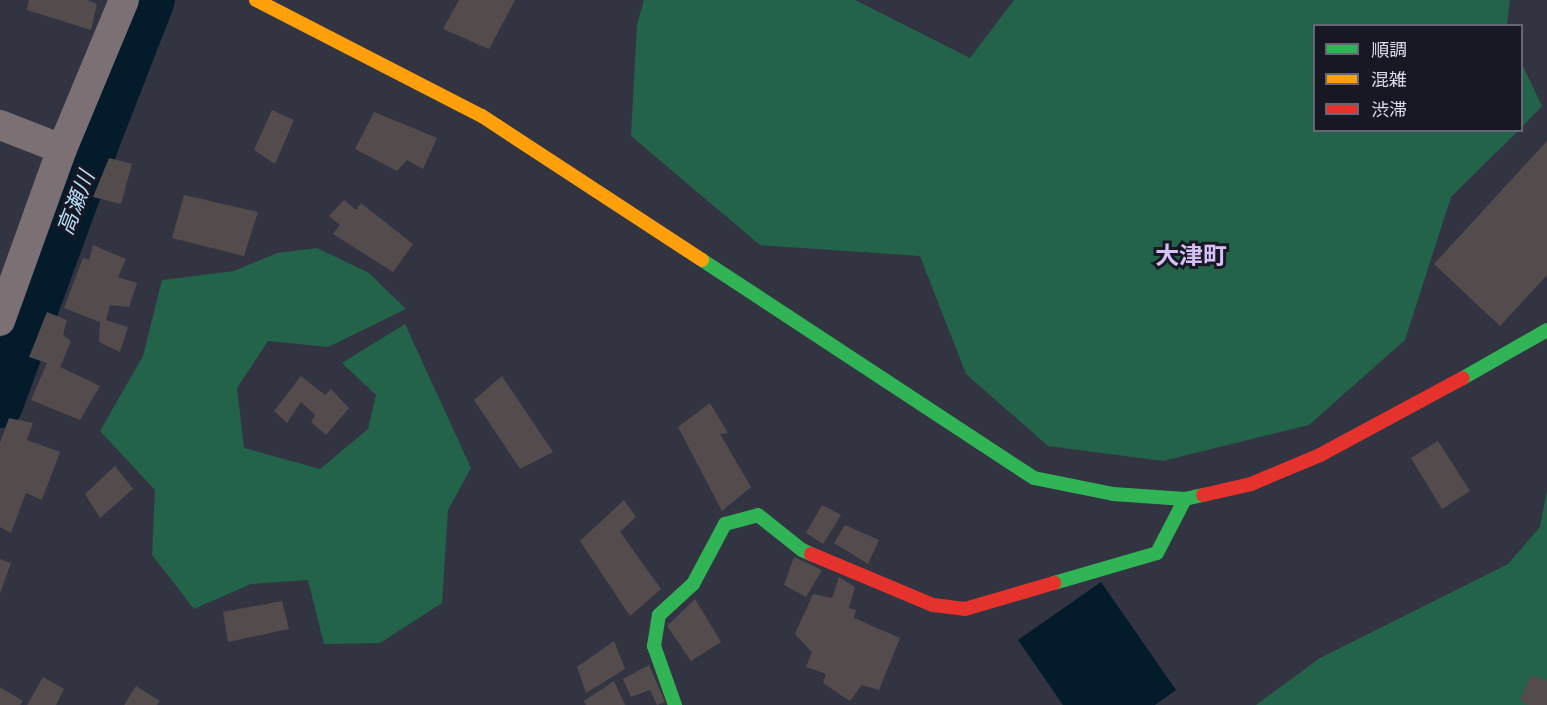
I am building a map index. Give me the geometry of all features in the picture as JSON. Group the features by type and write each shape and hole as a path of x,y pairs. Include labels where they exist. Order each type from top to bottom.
{"street":[{"path":"0,321 62,149 124,0"},
{"path":"256,0 482,116 1034,478 1113,494 1185,499 1251,484 1320,455 1428,399 1547,330"},
{"path":"0,125 62,149"},
{"path":"675,705 654,646 659,615 693,584 724,524 758,515 802,550 933,605 965,609 1157,553 1185,499"}],"green space":[{"path":"644,0 855,0 970,58 1014,0 1510,0 1507,24 1313,24 1313,132 1517,132 1451,197 1405,340 1309,425 1163,461 1048,446 966,374 920,256 760,245 631,136 637,25"},
{"path":"1523,66 1542,106 1523,126"},
{"path":"317,248 369,273 406,309 328,347 268,341 237,388 244,448 320,469 368,429 376,395 342,363 405,324 471,468 448,510 442,603 380,643 324,644 308,580 251,584 194,609 152,555 155,490 100,431 143,356 162,280 234,271 277,253"},
{"path":"1547,490 1547,705 1256,705 1320,658 1508,564 1540,527"}],"water":[{"path":"1101,582 1176,690 1155,705 1063,705 1018,640"}],"building":[{"path":"29,0 87,0 97,4 91,30 27,10"},
{"path":"459,0 515,0 489,49 443,29"},
{"path":"272,110 294,120 275,164 254,150"},
{"path":"374,112 437,138 423,169 407,160 397,171 355,149"},
{"path":"1547,141 1547,275 1500,326 1434,264"},
{"path":"109,158 132,164 121,204 93,197"},
{"path":"184,195 258,212 244,256 172,238"},
{"path":"344,200 356,210 361,203 413,244 393,272 333,234 340,225 329,216"},
{"path":"93,245 126,259 118,277 137,283 129,307 110,305 106,320 128,327 120,352 99,342 100,322 64,308 83,258 89,260"},
{"path":"47,312 67,320 63,335 71,341 60,367 100,386 80,420 31,400 47,363 29,357"},
{"path":"301,376 325,395 331,389 349,408 326,435 311,422 315,415 301,402 287,423 274,411"},
{"path":"502,376 553,452 520,469 474,400"},
{"path":"710,403 728,433 720,434 751,487 722,511 678,427"},
{"path":"9,418 33,423 27,440 60,452 42,500 26,493 11,533 0,527 0,443"},
{"path":"1438,441 1470,491 1442,509 1411,458"},
{"path":"115,466 133,489 100,518 85,494"},
{"path":"624,500 636,517 620,532 661,589 630,616 580,541"},
{"path":"822,505 841,515 823,544 806,533"},
{"path":"845,525 879,540 868,564 834,543"},
{"path":"794,557 822,570 806,597 784,585"},
{"path":"0,559 11,563 0,594"},
{"path":"839,577 855,587 849,608 856,610 854,618 900,638 879,690 862,685 850,701 823,683 826,674 806,667 812,652 795,634 813,594 832,598"},
{"path":"695,599 721,642 691,661 667,626"},
{"path":"282,601 289,629 228,642 223,612"},
{"path":"614,641 625,669 586,693 577,667"},
{"path":"649,665 665,702 657,705 650,690 631,697 623,679"},
{"path":"1531,675 1547,681 1547,705 1527,705 1520,700"},
{"path":"43,677 64,689 56,705 27,705"},
{"path":"614,681 625,705 586,705 584,701"},
{"path":"136,686 160,701 157,705 124,705"},
{"path":"0,687 23,701 20,705 0,705"}],"waterway":[{"name":"高瀬川","path":"0,405 97,141 152,0"}],"traffic: fast":[{"path":"702,260 1034,478 1113,494 1185,499 1203,495"},
{"path":"1463,378 1547,330"},
{"path":"1054,583 1157,553 1185,499"},
{"path":"675,705 654,646 659,615 693,584 725,524 758,515 802,550 811,554"}],"traffic: slow":[{"path":"256,0 482,116 702,260"}],"traffic: jam":[{"path":"1203,495 1251,484 1320,455 1463,378"},
{"path":"811,554 933,605 965,609 1054,583"}],"district":[{"name":"大津町","path":"1191,256"}]}
